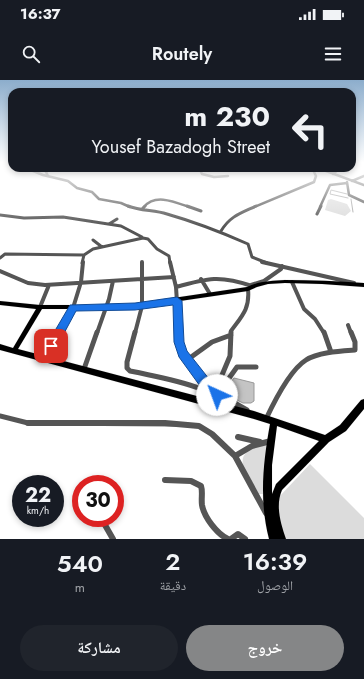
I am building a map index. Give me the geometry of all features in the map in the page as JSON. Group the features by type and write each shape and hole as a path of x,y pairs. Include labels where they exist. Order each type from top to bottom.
{"main road":[{"path":"0,303 40,307 74,308 142,306 250,287 292,282 361,285"},
{"path":"14,351 40,307"},
{"path":"0,347 254,415 326,439"},
{"path":"281,539 274,501 276,493 282,483 326,439 343,428 364,403"},
{"path":"270,420 271,441 268,516 274,539"},
{"path":"269,476 274,482 282,483"}],"street":[{"path":"73,184 77,188 92,192 99,199 121,203 133,208 172,215 221,232 249,245 254,258 361,285"},
{"path":"221,232 230,218 308,184"},
{"path":"317,214 330,186 339,184"},
{"path":"347,184 349,195 364,202"},
{"path":"142,209 148,202 157,199 201,211"},
{"path":"0,215 24,218 64,217 124,227 148,240 157,249 170,256 176,287 179,342 182,354 215,394"},
{"path":"109,224 117,219"},
{"path":"0,258 5,254 84,255 92,250 102,247 143,238"},
{"path":"93,240 102,247"},
{"path":"44,359 74,308 84,255"},
{"path":"142,262 144,279 142,306 127,362 127,368 130,371 171,379 215,394 242,407 254,415"},
{"path":"176,287 201,279 219,276 250,287 282,269 282,266"},
{"path":"0,271 26,282 50,284 174,277"},
{"path":"201,279 210,294"},
{"path":"84,369 113,281"},
{"path":"292,282 305,311 316,319 322,328 331,352"},
{"path":"40,307 50,284"},
{"path":"215,394 230,356 231,335 234,325 246,312 250,287"},
{"path":"270,420 275,399 300,366 310,358 331,352 355,350 355,342 348,325"},
{"path":"187,360 207,345 231,335"},
{"path":"215,394 219,391 237,367 256,367"},
{"path":"0,416 28,423 165,423 195,425 212,434 235,456 268,516"},
{"path":"238,437 260,442 271,441"},
{"path":"235,456 260,442"},
{"path":"165,480 196,482 201,486 203,490 202,504 204,512 224,537 228,539"},
{"path":"107,527 114,539"},
{"path":"231,539 238,534 245,539"}],"shaded area":[{"path":"331,199 347,204 351,211 345,216 325,210 328,200"},
{"path":"266,445 263,494 259,494 243,466 243,461 246,453 257,447"},
{"path":"310,464 364,518 364,539 285,539 279,513 279,497"}],"building":[{"path":"234,378 254,383 254,401 251,403 243,403 223,393"}],"waterway":[{"path":"347,194 331,190 330,194 348,198"},
{"path":"351,199 353,212"}],"route":[{"path":"51,346 74,308 135,307 177,301 179,342 182,354 212,393 217,395"}]}
